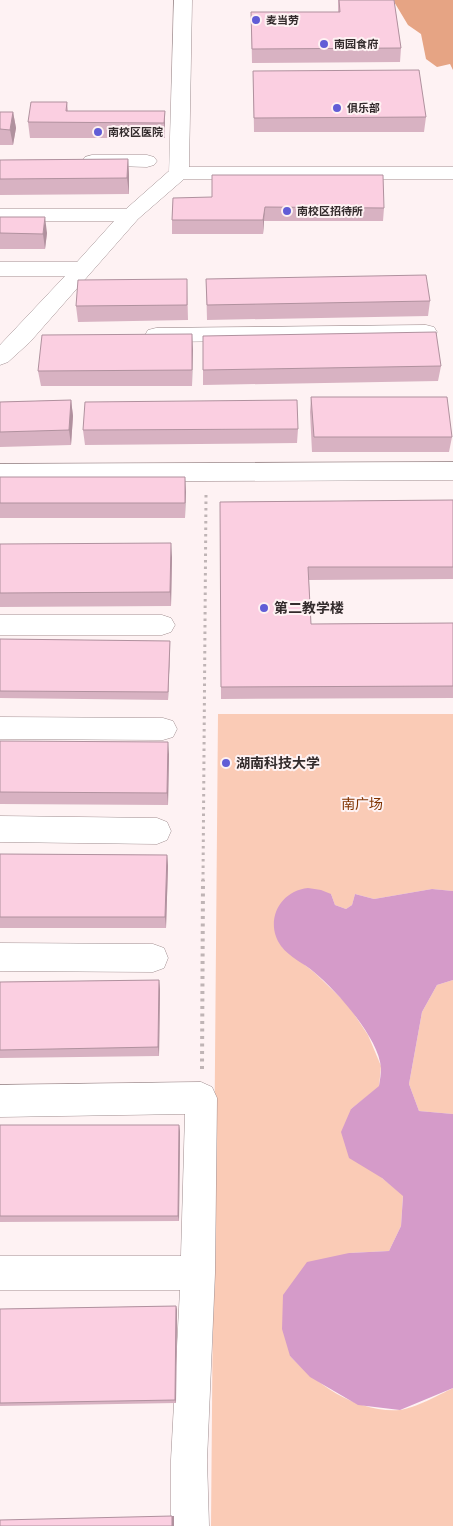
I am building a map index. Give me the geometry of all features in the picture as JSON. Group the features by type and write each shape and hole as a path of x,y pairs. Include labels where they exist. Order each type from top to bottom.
{"street":[{"path":"179,173 183,0"},
{"path":"78,161 147,161"},
{"path":"0,357 25,334 131,215 179,173 453,173"},
{"path":"0,215 131,215"},
{"path":"0,269 83,269"},
{"path":"0,330 51,337"},
{"path":"140,336 426,332"},
{"path":"0,472 453,471"},
{"path":"0,625 162,625"},
{"path":"0,728 163,729"},
{"path":"0,829 157,831"},
{"path":"0,957 153,958"},
{"path":"0,1102 201,1098 198,1273 189,1460 190,1526"},
{"path":"0,1273 198,1273"}],"path":[{"path":"201,1098 206,472"}],"green space":[{"name":"南广场","path":"218,714 453,714 453,891 432,889 374,899 355,894 352,905 346,909 335,905 331,894 282,947 315,973 348,1005 368,1035 381,1066 379,1087 351,1109 382,1178 403,1195 401,1226 389,1251 349,1253 290,1356 326,1387 353,1402 368,1407 384,1410 406,1409 453,1388 453,1526 211,1526"},
{"path":"453,980 453,1114 419,1111 409,1084 422,1012 437,985"}],"shaded area":[{"path":"393,0 453,0 453,70 450,64 437,67 426,59 421,34 408,25"},
{"path":"308,888 331,894 335,905 346,909 352,905 355,894 374,899 432,889 453,891 453,980 437,985 422,1012 409,1084 419,1111 453,1114 453,1388 400,1410 358,1405 310,1377 290,1356 282,1329 283,1295 307,1262 349,1253 389,1251 401,1226 403,1196 382,1178 349,1158 341,1132 351,1109 379,1086 381,1068 373,1043 365,1029 344,1002 314,972 284,950 276,937 274,918 282,901 298,890"}],"building":[{"name":"南园食府","path":"339,0 394,0 401,48 252,49 251,12 340,12"},
{"name":"俱乐部","path":"419,70 426,117 254,118 253,71"},
{"path":"31,102 67,102 66,111 165,111 164,123 28,122"},
{"path":"0,112 13,112 10,130 0,129"},
{"path":"128,159 127,178 0,179 0,160"},
{"path":"212,175 383,175 384,208 265,207 263,220 172,220 173,198 212,197"},
{"path":"0,217 45,217 43,234 0,233"},
{"path":"426,275 430,301 207,305 206,279"},
{"path":"187,279 187,305 76,306 78,280"},
{"path":"436,332 441,366 203,370 203,336"},
{"path":"192,334 192,370 38,371 42,335"},
{"path":"311,397 447,397 452,437 314,437"},
{"path":"71,400 69,430 0,432 0,402"},
{"path":"297,400 298,429 83,430 85,402"},
{"path":"0,477 185,477 185,503 0,503"},
{"name":"第二教学楼","path":"453,500 453,567 308,567 311,624 453,623 453,686 221,687 220,502"},
{"path":"171,543 170,592 0,593 0,544"},
{"path":"0,639 170,641 168,692 0,691"},
{"path":"0,741 168,742 167,793 0,792"},
{"path":"0,854 167,855 165,917 0,917"},
{"path":"159,980 158,1047 0,1050 0,982"},
{"path":"0,1125 179,1125 178,1216 0,1216"},
{"path":"176,1306 175,1400 0,1403 0,1309"},
{"path":"172,1516 172,1526 0,1526 0,1520"}],"place":[{"name":"麦当劳","path":"256,20"},
{"name":"南园食府","path":"324,44"},
{"name":"俱乐部","path":"337,108"},
{"name":"南校区医院","path":"98,132"},
{"name":"南校区招待所","path":"287,211"},
{"name":"第二教学楼","path":"264,608"},
{"name":"湖南科技大学","path":"226,763"}]}
